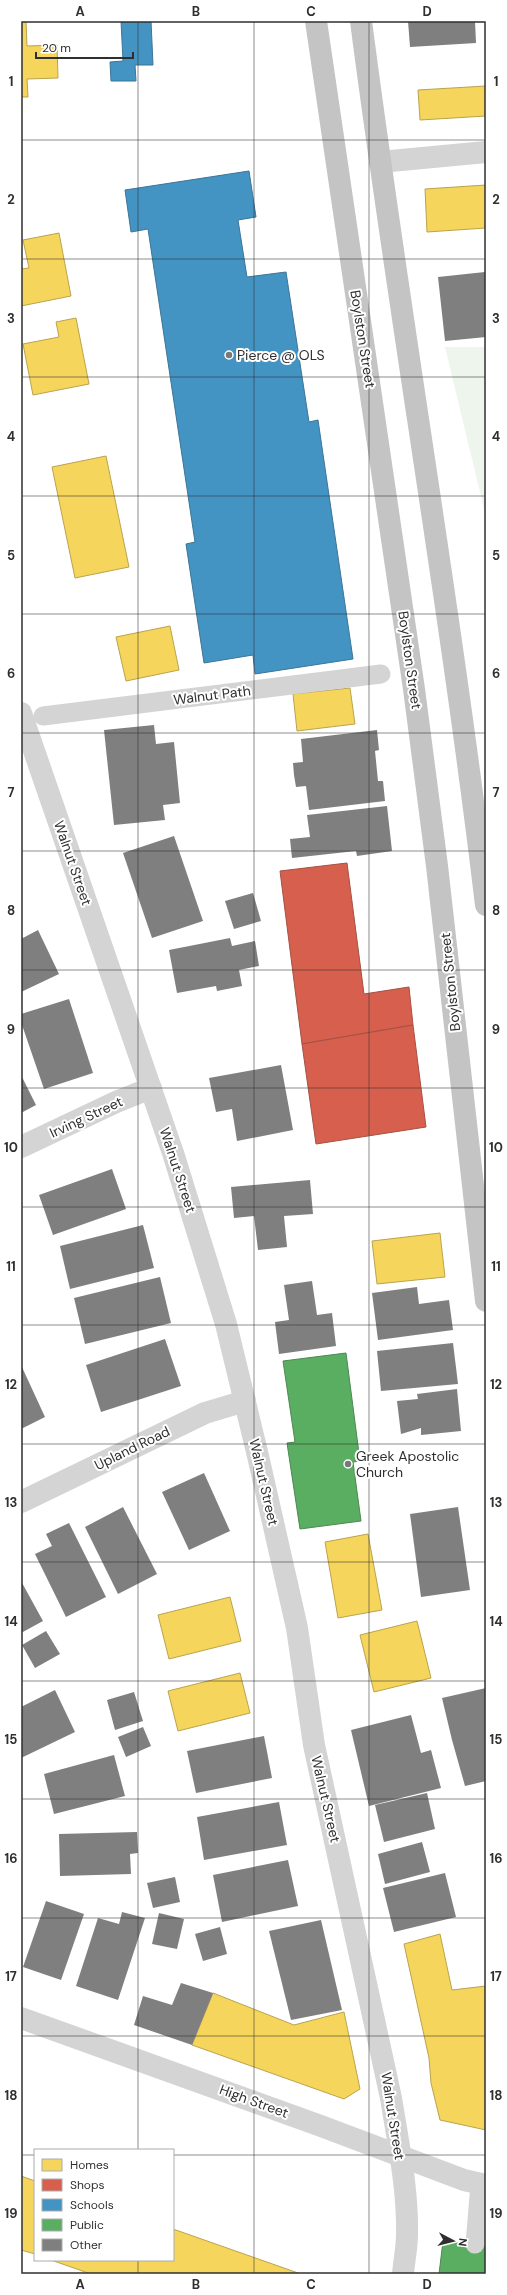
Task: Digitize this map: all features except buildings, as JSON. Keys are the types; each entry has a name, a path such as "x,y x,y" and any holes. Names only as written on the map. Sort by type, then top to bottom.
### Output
{"highway":[{"name":"Boylston Street","path":"316,21 415,696 436,858 486,1301"},
{"path":"361,21 380,162 444,584 486,905"}],"street":[{"path":"380,162 486,152"},
{"name":"Walnut Street","path":"21,713 151,1088 208,1262 245,1401 295,1622 314,1745 392,2098 400,2156 407,2235 403,2274"},
{"name":"Irving Street","path":"21,1147 116,1102 151,1088"},
{"name":"Upland Road","path":"21,1502 205,1412 245,1401"},
{"name":"High Street","path":"21,2018 464,2180 483,2185"}],"lane":[{"name":"Walnut Path","path":"43,716 381,674"},
{"path":"475,2244 483,2185"}],"shaded area":[{"path":"445,347 486,347 486,517"}],"place":[{"name":"Pierce @ OLS","path":"229,355"},
{"name":"Greek Apostolic Church","path":"348,1464"}]}
